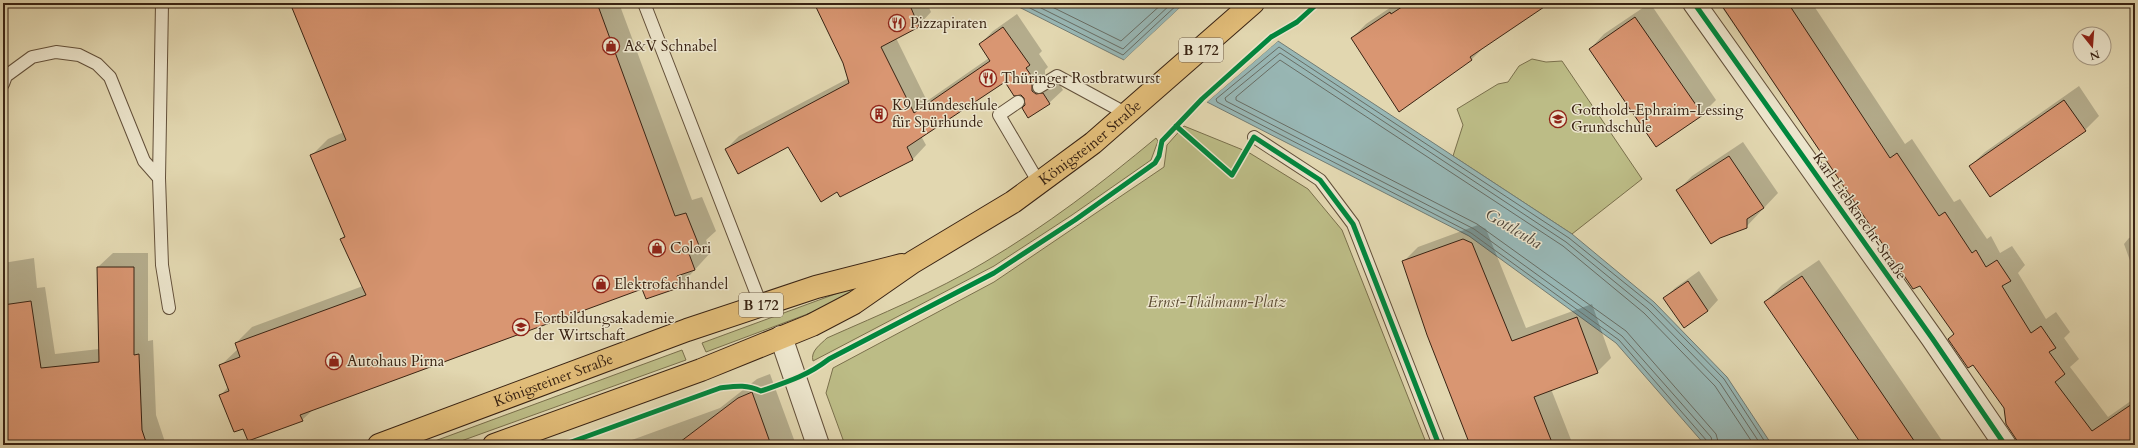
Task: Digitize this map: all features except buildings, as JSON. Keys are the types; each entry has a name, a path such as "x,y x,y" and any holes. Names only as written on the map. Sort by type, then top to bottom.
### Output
{"main road":[{"name":"Königsteiner Straße","path":"494,445 701,370 812,325 854,303 913,262 1013,202 1093,143 1237,19 1252,3"},
{"name":"Königsteiner Straße","path":"379,445 612,357 761,305 816,287 913,262"}],"street":[{"name":"Karl-Liebknecht-Straße","path":"1694,3 1932,338 2005,445"},
{"path":"781,337 818,445"}],"lane":[{"path":"162,3 159,178 162,265 168,308"},
{"path":"644,3 761,305"},
{"path":"3,84 6,76 32,57 56,52 79,55 96,64 110,77 144,161 159,178"},
{"path":"1039,88 1057,76 1127,114"},
{"path":"1018,102 998,115 1039,183"},
{"path":"1254,137 1320,180 1353,224 1439,445"}],"green space":[{"path":"1532,59 1546,62 1562,61 1642,179 1572,234 1453,156 1463,125 1457,109 1498,84 1508,82 1519,66"},
{"name":"Ernst-Thälmann-Platz","path":"1184,126 1248,152 1308,189 1342,230 1427,445 845,445 826,393 833,368 994,282 1164,167 1167,145"},
{"path":"1156,138 1158,141 1151,160 1072,215 994,266 813,361 813,354 819,345 827,338 927,293 966,273 1030,234 1115,171"},
{"path":"868,282 845,300 706,352 702,343"},
{"path":"682,350 686,360 450,445 424,445"}],"water":[{"path":"1011,3 1185,3 1124,60"},
{"name":"Gottleuba","path":"1278,41 1572,234 1654,302 1727,377 1772,445 1705,445 1616,343 1469,236 1207,102"}],"pier":[{"path":"1185,3 1186,4 1126,61 1124,60"},
{"path":"1276,40 1278,41 1207,102 1205,101"}],"cycle path":[{"path":"563,445 720,388 746,386 761,391 788,381 813,370 829,359 994,273 1075,220 1155,163 1159,156 1162,141 1202,99 1271,37 1297,22 1318,3"},
{"path":"1694,3 1932,338 2005,445"},
{"path":"1176,126 1232,175 1254,137 1320,180 1353,224 1439,445"}],"place":[{"name":"Pizzapiraten","path":"897,23"},
{"name":"A&V Schnabel","path":"611,46"},
{"name":"Thüringer Rostbratwurst","path":"988,78"},
{"name":"K9 Hundeschule für Spürhunde","path":"879,114"},
{"name":"Gotthold-Ephraim-Lessing Grundschule","path":"1558,119"},
{"name":"Colori","path":"657,248"},
{"name":"Elektrofachhandel","path":"601,284"},
{"name":"Fortbildungsakademie der Wirtschaft","path":"521,327"},
{"name":"Autohaus Pirna","path":"334,361"}]}
